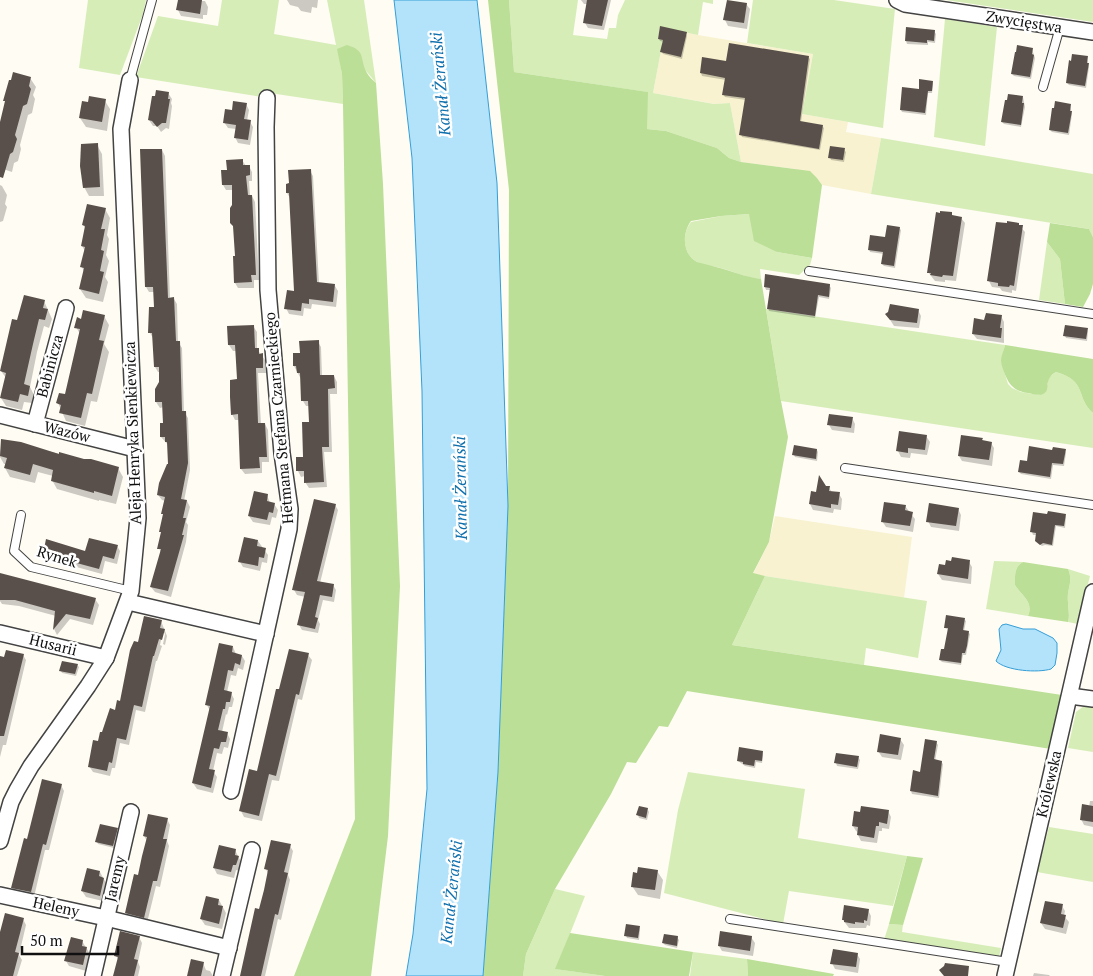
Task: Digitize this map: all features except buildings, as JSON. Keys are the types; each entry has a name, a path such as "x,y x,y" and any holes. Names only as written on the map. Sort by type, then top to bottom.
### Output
{"street":[{"name":"Zwycięstwa","path":"898,0 905,4 1093,32"},
{"name":"Aleja Henryka Sienkiewicza","path":"0,841 11,802 17,790 31,766 106,658 130,596 138,518 121,129 130,80"},
{"name":"Hetmana Stefana Czarnieckiego","path":"231,791 289,529 290,509 282,453 268,290 267,98"},
{"name":"Babinicza","path":"35,424 66,308"},
{"name":"Wazów","path":"0,415 135,449"},
{"name":"Królewska","path":"1006,969 1093,592"},
{"path":"130,596 266,634"},
{"name":"Husarii","path":"0,633 106,658"},
{"path":"1070,696 1093,699"},
{"name":"Jaremy","path":"93,976 131,812"},
{"path":"222,976 252,850"},
{"name":"Heleny","path":"0,895 229,948"}],"lane":[{"path":"130,80 152,0"},
{"path":"1043,87 1060,27"},
{"path":"809,271 1093,314"},
{"path":"845,468 1093,505"},
{"name":"Rynek","path":"21,515 14,551 31,567 130,596"},
{"path":"730,919 1006,969"}],"shaded area":[{"path":"660,26 698,35 813,54 802,114 848,122 846,132 881,138 871,194 822,185 817,178 795,169 741,162 730,103 715,104 653,93 663,40 658,39"},
{"path":"775,516 912,537 904,598 753,574 769,542"}],"green space":[{"path":"88,0 146,0 143,14 120,75 79,68"},
{"path":"222,0 279,0 274,34 336,45 327,0 364,0 376,83 367,72 338,49 342,74 343,104 263,92 262,97 136,77 158,16 218,26"},
{"path":"488,0 509,0 514,72 648,92 647,129 666,131 717,148 729,158 741,162 810,171 822,185 812,258 777,252 754,241 749,214 691,221 686,231 686,249 688,254 697,262 761,279 788,437 769,542 753,573 765,576 732,645 1062,695 1051,749 687,691 668,727 659,726 636,763 627,762 611,794 555,889 526,954 523,976 483,976 498,772 508,506 509,190"},
{"path":"509,0 578,0 573,35 607,39 609,28 616,28 618,15 625,0 713,0 713,4 703,2 698,35 660,27 658,39 663,40 653,93 714,104 730,103 741,162 729,158 717,148 666,131 647,129 647,92 514,72"},
{"path":"753,0 834,0 895,9 883,128 802,114 813,54 747,43"},
{"path":"946,0 1093,0 1093,22"},
{"path":"945,19 997,27 985,146 934,137"},
{"path":"347,45 360,53 367,73 376,83 383,184 400,586 388,836 371,976 294,976 355,819 343,104 342,74 337,49"},
{"path":"881,138 1093,174 1093,237 1089,229 871,194"},
{"path":"749,214 777,252 812,258 810,265 799,275 760,269 761,279 697,262 688,254 685,237 691,222 721,216"},
{"path":"1050,223 1089,229 1093,237 1093,284 1083,307 1065,304 1060,259 1047,242"},
{"path":"1047,242 1060,259 1065,304 1039,300"},
{"path":"766,309 1005,345 1001,361 1008,384 1012,388 1021,392 1039,395 1048,384 1048,378 1056,372 1073,380 1093,413 1093,448 781,401"},
{"path":"1005,345 1093,359 1093,413 1073,380 1056,372 1049,378 1047,390 1043,394 1023,392 1013,387 1001,364"},
{"path":"994,561 1023,562 1017,569 1015,585 1028,603 1028,616 986,609"},
{"path":"1023,562 1068,569 1070,582 1068,622 1028,616 1028,603 1015,585 1017,569"},
{"path":"1068,569 1090,576 1078,624 1068,622 1070,574"},
{"path":"765,576 927,601 918,658 866,648 864,665 732,645"},
{"path":"1084,706 1093,707 1093,752 1068,748 1076,712"},
{"path":"688,772 805,789 798,838 907,856 893,906 789,891 783,924 664,893 678,810"},
{"path":"1049,827 1093,834 1093,882 1037,872"},
{"path":"907,856 923,858 903,925 889,924"},
{"path":"555,889 585,896 556,969 605,976 523,976 526,954"},
{"path":"889,924 903,925 902,932 1001,948 999,957 884,940"},
{"path":"570,933 693,952 689,976 605,976 555,969"},
{"path":"693,952 747,959 748,976 690,976"},
{"path":"747,959 834,974 833,976 748,976"}],"water":[{"name":"Kanał Żerański","path":"394,0 477,0 497,183 508,506 498,772 483,976 406,976 413,934 427,789 422,391 412,158"},
{"path":"1006,624 1023,629 1035,629 1053,638 1057,643 1055,665 1051,669 1031,671 1007,667 996,661 1001,650 999,629 1002,625"}]}
